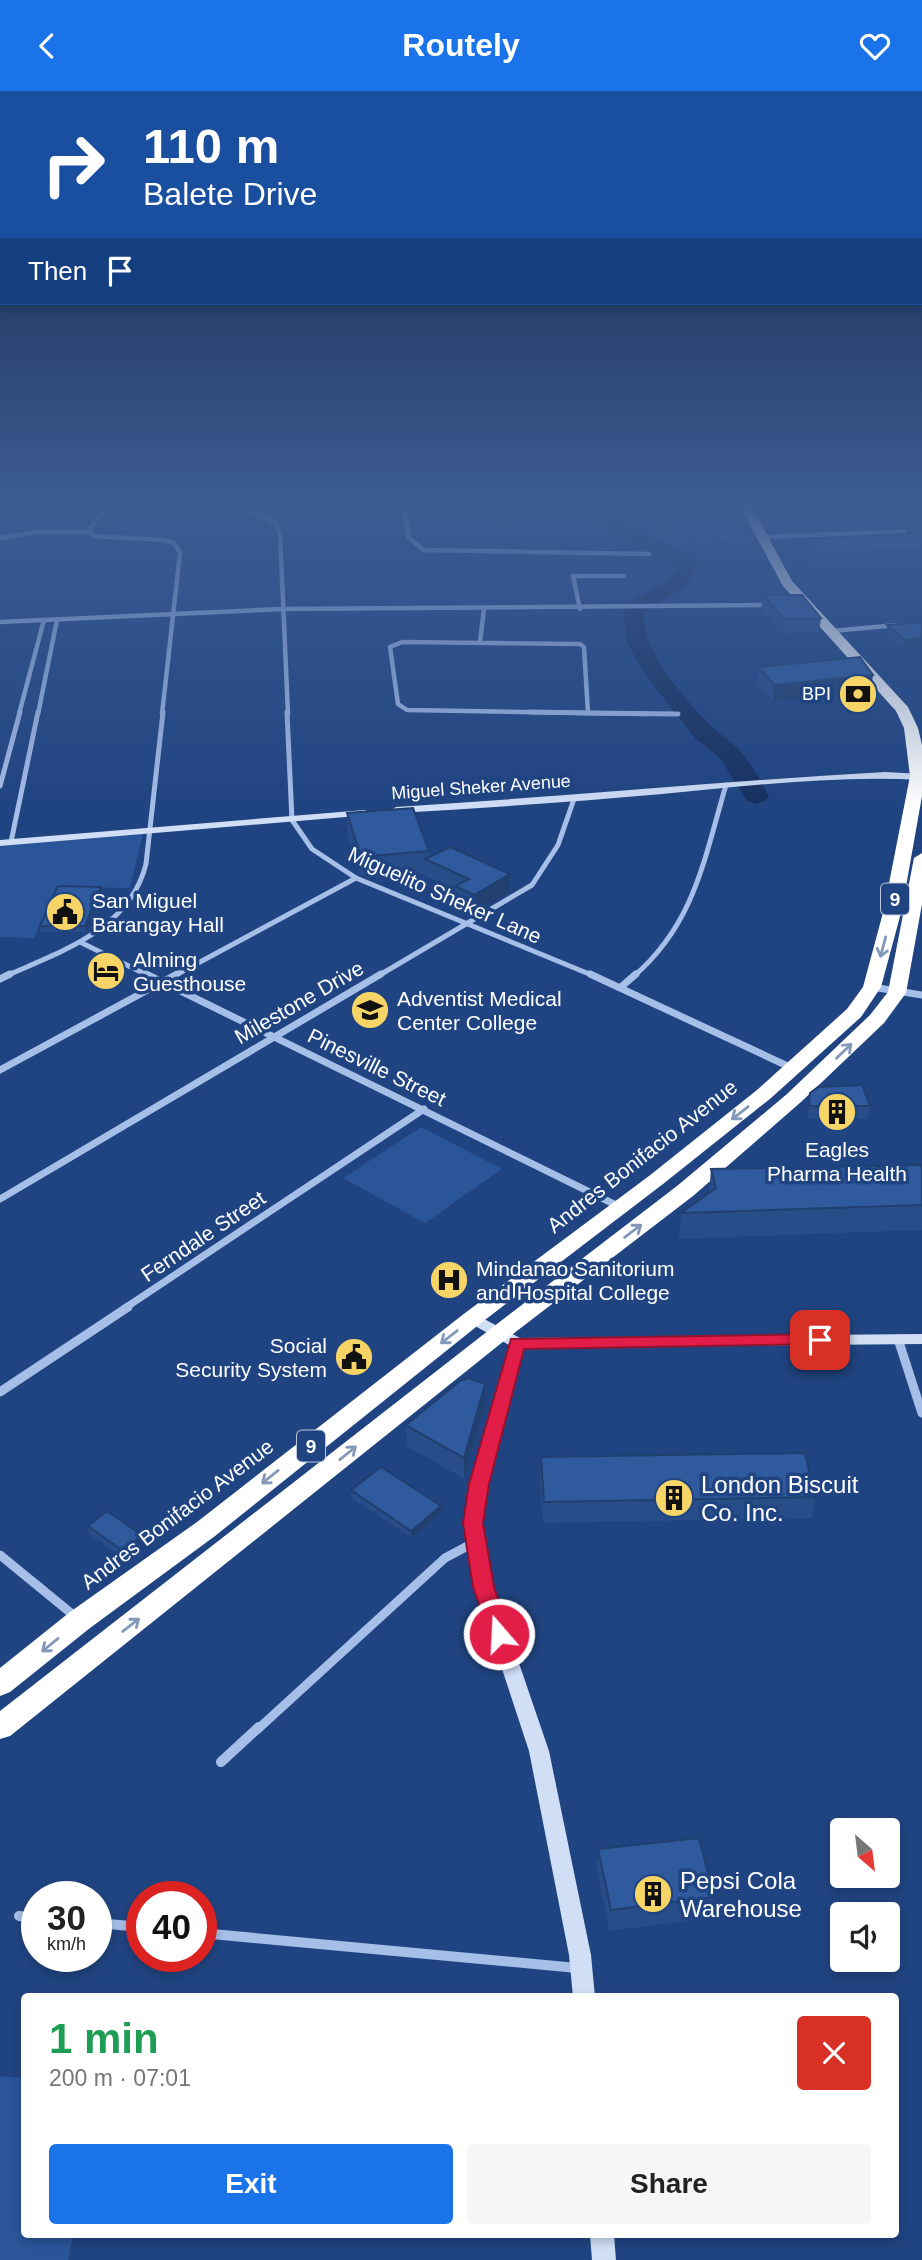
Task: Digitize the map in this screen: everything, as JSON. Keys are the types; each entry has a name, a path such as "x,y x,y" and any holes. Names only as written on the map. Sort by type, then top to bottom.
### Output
{"highway":[{"name":"Andres Bonifacio Avenue","path":"809,606 914,702 922,719"},
{"name":"Andres Bonifacio Avenue","path":"0,1684 80,1620 205,1529 473,1318 621,1207 764,1094 854,1013 872,987 893,909 920,777 912,728 903,710 839,631"},
{"name":"9","path":"0,1727 509,1338 794,1098 877,1019 897,992 917,911 922,857"}],"street":[{"path":"0,979 80,942 115,917 139,888 151,831 173,606"},
{"path":"282,606 292,820"},
{"path":"0,622 172,612 723,606"},
{"path":"480,642 484,609"},
{"path":"0,786 44,620"},
{"path":"6,843 57,620"},
{"path":"839,631 909,624"},
{"path":"588,713 584,647 572,643 480,642 402,642 390,647 398,704 407,710 588,713 678,713"},
{"name":"Miguel Sheker Avenue","path":"386,811 574,799 852,776 920,777"},
{"path":"621,987 654,958 685,915 726,785"},
{"name":"Milestone Drive","path":"0,1199 532,885 544,873 566,829 574,799"},
{"name":"Miguel Sheker Avenue","path":"6,843 372,812"},
{"name":"Miguelito Sheker Lane","path":"292,820 313,849 355,878 621,987 792,1068"},
{"path":"0,1070 355,878"},
{"name":"Pinesville Street","path":"80,942 621,1207"},
{"path":"872,987 922,995"},
{"name":"Ferndale Street","path":"0,1392 425,1109"},
{"path":"473,1318 509,1338 922,1339"},
{"path":"509,1338 475,1504 475,1542 484,1587 539,1751 582,1969 584,1993"},
{"path":"898,1339 922,1413"},
{"path":"221,1762 444,1558 475,1542"},
{"path":"0,1555 80,1620"},
{"path":"217,1935 582,1969"},
{"path":"602,2238 604,2260"}],"shaded area":[{"path":"143,834 130,888 56,887 34,938 0,937 0,846"},
{"path":"421,1127 502,1169 425,1223 343,1178"},
{"path":"0,2076 21,2078 21,2238 72,2238 68,2260 0,2260"}],"building":[{"path":"773,606 811,606 821,618 784,619"},
{"path":"922,622 922,638 905,640 887,625"},
{"path":"860,657 873,675 774,685 759,667"},
{"path":"413,808 429,851 370,856 359,851 347,813"},
{"path":"450,847 510,874 474,895 455,886 469,879 425,859"},
{"name":"San Miguel Barangay Hall","path":"58,886 101,887 85,926 40,926"},
{"path":"862,1085 870,1106 809,1106 810,1093 818,1087"},
{"path":"922,1165 922,1205 681,1213 716,1188 711,1169"},
{"path":"469,1378 485,1384 464,1458 406,1425 460,1381"},
{"path":"805,1453 815,1497 544,1502 541,1457"},
{"path":"381,1467 441,1506 411,1531 351,1490"},
{"path":"107,1511 142,1535 123,1551 88,1526"},
{"name":"Pepsi Cola Warehouse","path":"699,1838 714,1897 611,1910 598,1849"}],"waterway":[{"path":"640,606 634,611 633,620 637,641 657,676 704,733 729,753 742,769 756,796"}],"place":[{"name":"BPI","path":"858,694"},
{"name":"San Miguel Barangay Hall","path":"65,912"},
{"name":"Alming Guesthouse","path":"106,971"},
{"name":"Adventist Medical Center College","path":"370,1010"},
{"name":"Eagles Pharma Health","path":"837,1112"},
{"name":"Mindanao Sanitorium and Hospital College","path":"449,1280"},
{"name":"Social Security System","path":"354,1357"},
{"name":"London Biscuit Co. Inc.","path":"674,1498"},
{"name":"Pepsi Cola Warehouse","path":"653,1894"}],"route":[{"path":"499,1634 484,1587 473,1523 479,1484 517,1343 820,1340"}]}
